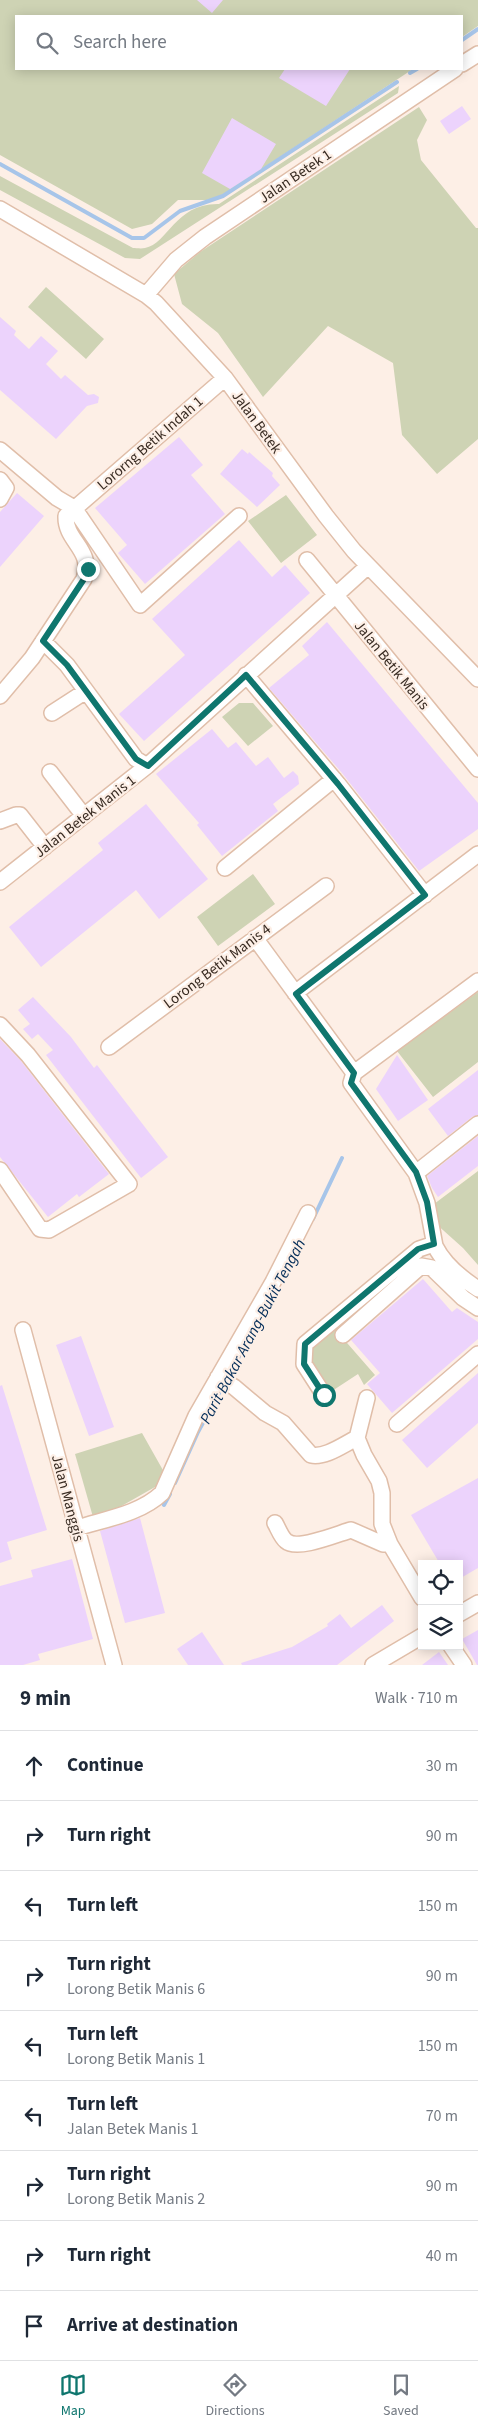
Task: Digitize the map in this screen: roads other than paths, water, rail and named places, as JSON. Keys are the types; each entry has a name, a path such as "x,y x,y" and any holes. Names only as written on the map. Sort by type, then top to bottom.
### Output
{"street":[{"path":"463,63 478,54"},
{"name":"Jalan Betek 1","path":"146,295 176,260 205,237 454,70"},
{"name":"Jalan Betek","path":"0,209 146,295 177,324 225,378 326,516 368,566 478,679"},
{"name":"Lororng Betik Indah 1","path":"74,508 225,378"},
{"path":"0,450 57,498 74,508 140,605 239,516"},
{"path":"0,480 6,488 0,499"},
{"path":"0,696 16,678 43,641 84,579 88,569 83,551 66,525 66,516 74,508"},
{"name":"Jalan Betik Manis","path":"307,560 478,769"},
{"name":"Jalan Betek Manis 1","path":"2,876 45,847 148,766 368,566"},
{"path":"43,641 67,665 136,759 148,766"},
{"path":"246,675 334,779 425,895"},
{"path":"52,713 86,691"},
{"path":"50,772 84,816"},
{"path":"225,868 334,779"},
{"path":"0,821 20,815 45,847"},
{"path":"296,994 478,854"},
{"name":"Lorong Betik Manis 4","path":"109,1047 326,886"},
{"path":"255,938 354,1073"},
{"path":"478,981 354,1073 351,1083 416,1172 427,1202 434,1244 439,1255 478,1289"},
{"path":"0,1025 28,1055 129,1184 49,1230 40,1229 0,1170"},
{"path":"416,1172 478,1124"},
{"path":"77,1528 138,1509 152,1502 162,1493 196,1416 225,1381 308,1213"},
{"path":"324,1395 304,1364 305,1344 418,1249 434,1244"},
{"path":"343,1335 421,1266 432,1268 463,1298 478,1308"},
{"name":"Jalan Manggis","path":"23,1330 114,1665"},
{"path":"397,1424 478,1354"},
{"path":"225,1381 265,1413 282,1423 311,1455 325,1454 357,1438"},
{"path":"367,1398 357,1438 364,1455 379,1481 382,1493 382,1524 390,1544 418,1591"},
{"path":"276,1523 285,1540 294,1545 351,1530 383,1544 390,1544"},
{"path":"463,1612 478,1603"},
{"path":"373,1665 418,1638"},
{"path":"454,1650 464,1665"}],"waterway":[{"path":"463,39 478,29"},
{"path":"410,73 415,70"},
{"path":"0,164 132,238 144,238 180,211 223,196 397,82"},
{"name":"Parit Bakar Arang-Bukit Tengah","path":"313,1219 342,1158"},
{"name":"Parit Bakar Arang-Bukit Tengah","path":"227,1378 241,1353"},
{"name":"Parit Bakar Arang-Bukit Tengah","path":"175,1483 198,1432 224,1384"},
{"name":"Parit Bakar Arang-Bukit Tengah","path":"164,1505 170,1494"}]}
